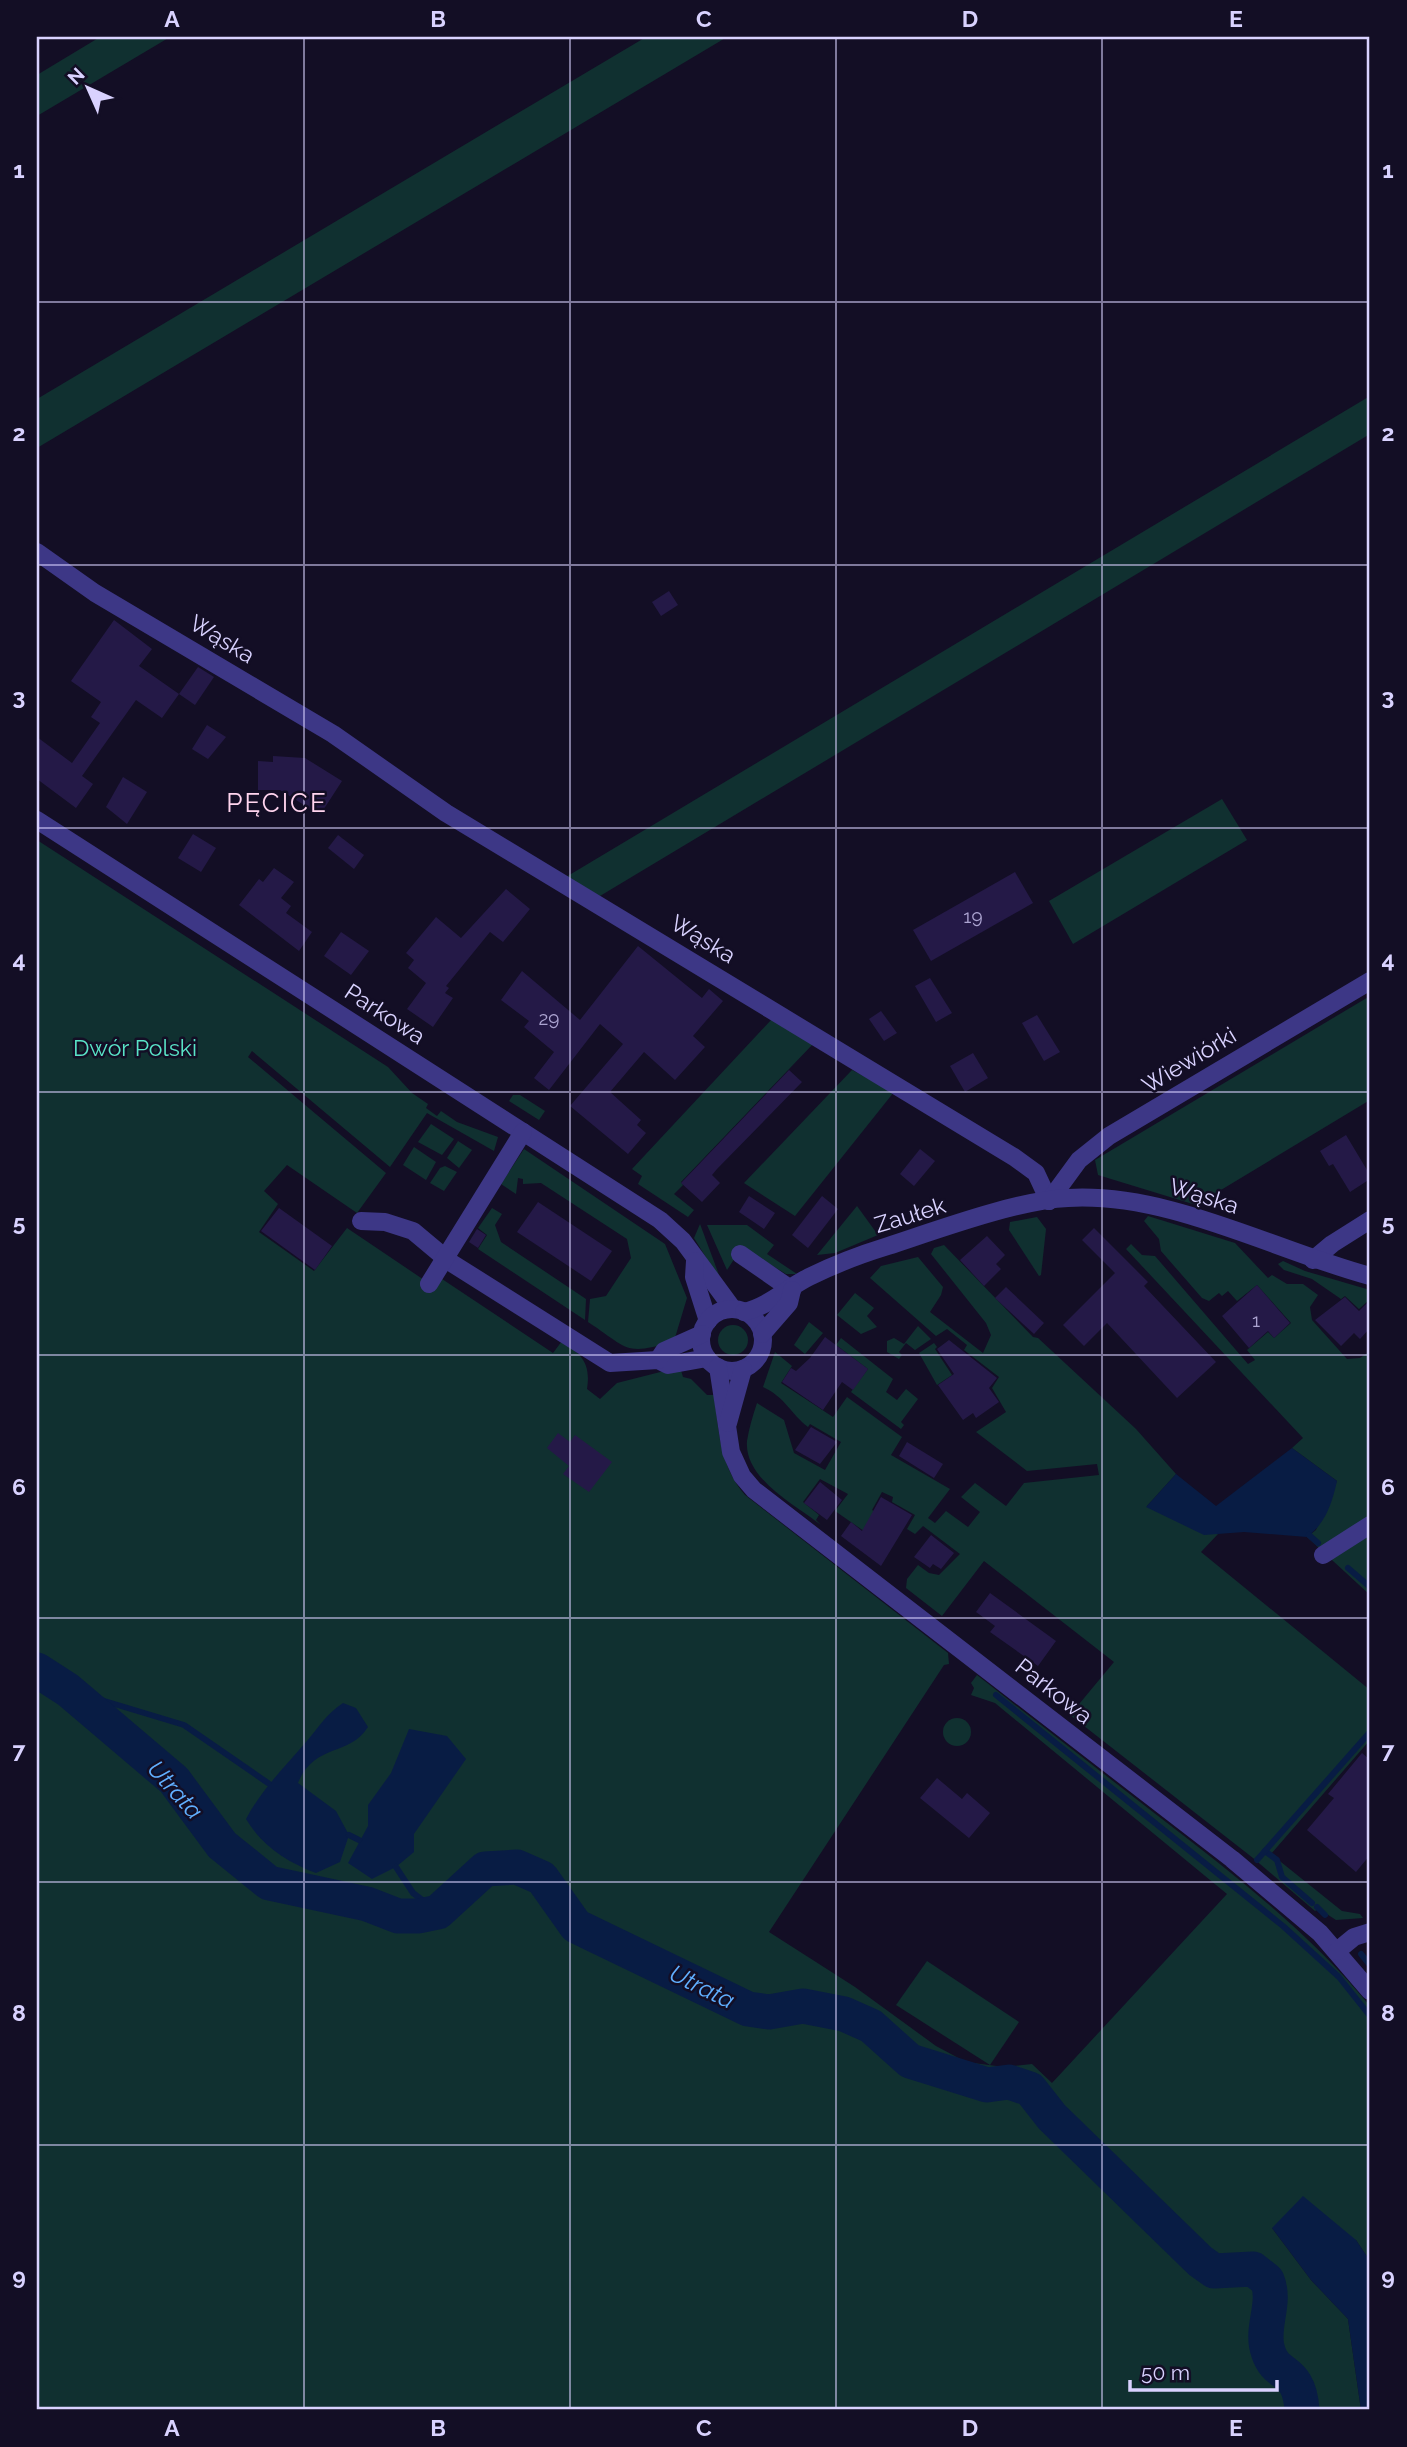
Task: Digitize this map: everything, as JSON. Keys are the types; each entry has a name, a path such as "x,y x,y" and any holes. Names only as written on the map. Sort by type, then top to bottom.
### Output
{"street":[{"name":"Wąska","path":"37,552 95,593 333,734 446,813 1014,1157 1036,1173 1049,1201 1069,1198 1134,1201 1187,1215 1312,1261 1370,1276"},
{"name":"Parkowa","path":"37,820 660,1220 681,1238 695,1261 707,1270 738,1310"},
{"name":"Wiewiórki","path":"1049,1201 1079,1160 1110,1136 1370,981"},
{"path":"429,1284 523,1132"},
{"name":"Zaułek","path":"738,1310 792,1290 808,1278 885,1247 1049,1201"},
{"path":"1312,1261 1332,1244 1370,1220"},
{"path":"361,1221 377,1221 408,1228 444,1257 607,1362 621,1364 658,1360 668,1365 713,1362 731,1371 743,1369 758,1357 762,1334 756,1320 738,1310 719,1312 705,1327 664,1351 658,1360"},
{"path":"740,1254 792,1290"},
{"name":"Parkowa","path":"695,1261 694,1277 705,1327"},
{"name":"Zaułek","path":"762,1334 789,1303 792,1290"},
{"path":"705,1327 702,1345 713,1362"},
{"name":"Parkowa","path":"713,1362 735,1464 754,1490 1232,1859 1311,1925 1370,1991"},
{"name":"Parkowa","path":"728,1423 743,1369"},
{"path":"1323,1555 1370,1525"},
{"path":"1337,1951 1354,1937 1370,1932"}],"green space":[{"path":"100,37 170,37 37,116 37,75"},
{"path":"646,37 727,37 37,448 37,399"},
{"path":"1370,396 1370,434 600,896 566,877"},
{"path":"1222,799 1247,840 1073,944 1049,901"},
{"name":"Dwór Polski","path":"37,840 388,1067 412,1093 428,1104 426,1108 437,1116 441,1111 457,1122 498,1137 494,1151 427,1113 390,1167 252,1051 248,1057 386,1173 357,1213 287,1165 264,1191 278,1204 259,1232 314,1271 347,1228 436,1288 442,1279 553,1353 562,1341 584,1360 588,1372 587,1389 600,1399 617,1383 680,1367 683,1377 691,1379 707,1395 714,1395 719,1435 726,1460 730,1472 745,1495 948,1653 949,1664 944,1665 769,1932 855,1987 936,2046 966,2062 1004,2067 1032,2064 1052,2083 1227,1894 995,1703 971,1695 974,1688 971,1683 977,1675 1245,1884 1323,1954 1370,2006 1370,2261 1356,2240 1272,2228 1311,2280 1348,2319 1361,2410 37,2410"},
{"path":"1370,996 1370,1100 1196,1205 1098,1175 1095,1160"},
{"path":"772,1019 813,1044 681,1182 683,1185 674,1194 694,1210 688,1217 638,1184 642,1176 632,1169"},
{"path":"852,1070 894,1092 795,1216 744,1183"},
{"path":"513,1095 520,1095 545,1111 539,1120 509,1101"},
{"path":"431,1124 454,1139 442,1155 418,1142"},
{"path":"458,1141 472,1150 459,1168 447,1158"},
{"path":"414,1147 436,1162 426,1180 403,1165"},
{"path":"524,1149 665,1244 687,1298 674,1341 635,1349 620,1344 588,1322 590,1299 606,1296 631,1258 627,1239 541,1183 523,1184 523,1179 518,1178 516,1194 501,1184"},
{"path":"445,1166 457,1172 444,1191 430,1183 440,1168"},
{"path":"857,1206 878,1235 835,1253 817,1255"},
{"path":"492,1208 502,1214 495,1225 501,1242 586,1299 585,1320 478,1249 487,1235 478,1228"},
{"path":"1148,1216 1235,1243 1268,1278 1272,1275 1287,1284 1303,1284 1318,1295 1310,1307 1312,1320 1347,1359 1360,1358 1370,1351 1370,1595 1307,1537 1316,1530 1337,1481 1292,1448 1303,1438 1126,1249 1131,1244 1142,1255 1155,1256 1248,1364 1255,1360 1247,1350 1268,1332 1274,1338 1291,1323 1257,1285 1237,1301 1228,1291 1222,1296 1219,1293 1209,1301 1202,1298 1161,1251 1159,1239 1144,1221"},
{"path":"1037,1217 1046,1229 1039,1276 1009,1230 1010,1222"},
{"path":"700,1224 722,1283 694,1238"},
{"path":"707,1225 747,1225 774,1245 767,1254 797,1274 786,1274 742,1247 727,1270"},
{"path":"944,1245 1033,1337 1038,1338 1136,1429 1176,1474 1147,1506 1218,1534 1201,1552 1370,1690 1370,1740 1271,1854 1342,1911 1360,1914 1363,1918 1336,1920 1319,1909 1315,1911 1253,1858 1070,1715 1114,1662 984,1561 942,1616 906,1588 907,1579 918,1565 929,1573 939,1575 960,1554 923,1526 915,1534 907,1529 915,1515 892,1502 893,1497 882,1492 872,1510 887,1519 874,1538 835,1511 848,1494 820,1479 803,1502 819,1515 816,1520 821,1525 773,1490 754,1467 748,1455 747,1441 757,1403 784,1420 794,1453 825,1470 841,1442 810,1424 808,1427 777,1396 763,1387 775,1352 792,1366 781,1383 833,1417 847,1397 902,1437 891,1455 950,1489 928,1518 935,1523 946,1511 968,1527 980,1512 961,1497 975,1483 1006,1506 1024,1483 1099,1475 1097,1464 1027,1471 976,1432 1006,1412 992,1388 999,1377 964,1350 967,1345 947,1329 936,1336 870,1278 881,1266 918,1257 943,1287 930,1312 983,1353 991,1335 986,1323 931,1254 934,1248"},
{"path":"1283,1261 1305,1271 1370,1290 1370,1303 1368,1301 1359,1309 1345,1296 1341,1299 1312,1279 1284,1270 1278,1264"},
{"path":"855,1293 874,1308 867,1316 877,1327 861,1334 837,1315"},
{"path":"809,1322 823,1333 805,1354 794,1345"},
{"path":"733,1325 744,1329 748,1340 744,1351 733,1355 722,1351 718,1340 722,1329"},
{"path":"918,1326 931,1339 915,1350 906,1343 899,1352 902,1355 899,1359 887,1352 887,1341 894,1338 904,1344"},
{"path":"841,1338 893,1379 886,1392 897,1400 906,1389 918,1399 901,1422 904,1425 901,1429 851,1392 868,1369 836,1345"},
{"path":"934,1343 952,1375 937,1385 919,1353"},
{"path":"957,1718 967,1722 971,1732 967,1742 957,1746 947,1742 943,1732 947,1722"},
{"path":"927,1961 1019,2022 990,2065 896,2005"}],"water":[{"path":"1292,1448 1337,1481 1327,1512 1307,1537 1244,1532 1204,1535 1146,1507 1176,1474 1216,1506"},
{"path":"343,1703 356,1708 368,1727 351,1743 313,1762 298,1783 336,1811 349,1835 340,1862 316,1873 276,1852 252,1829 246,1819 274,1779 327,1716"},
{"path":"409,1729 447,1736 466,1759 414,1834 414,1852 396,1867 372,1879 348,1863 368,1826 368,1805 391,1773"},
{"path":"1303,2196 1356,2240 1370,2261 1370,2410 1361,2410 1348,2319 1311,2280 1272,2228"}],"building":[{"path":"669,591 678,605 661,616 652,602"},
{"path":"114,620 152,649 139,666 179,694 162,718 136,700 82,776 93,784 76,808 37,779 37,737 72,763 100,723 91,717 101,702 71,681"},
{"path":"198,667 214,677 195,705 179,694"},
{"path":"207,725 226,737 208,759 192,749"},
{"path":"273,756 305,758 342,781 320,815 280,790 258,790 258,761 273,762"},
{"path":"123,777 147,792 127,824 106,807"},
{"path":"193,834 216,848 201,872 178,858"},
{"path":"338,835 364,855 354,869 328,848"},
{"path":"274,868 294,882 281,898 291,906 286,913 312,932 299,951 239,905 259,879 263,882"},
{"path":"1015,872 1033,903 931,961 913,930"},
{"path":"506,889 530,909 503,942 490,932 446,986 449,988 445,993 453,998 433,1027 407,1009 426,983 408,968 414,960 406,953 436,917 461,938"},
{"path":"341,932 369,951 351,975 324,956"},
{"path":"638,946 702,998 709,989 723,1001 693,1036 705,1047 675,1080 644,1052 610,1092 641,1120 637,1125 646,1133 628,1154 570,1106 623,1044 600,1024 549,1090 534,1078 554,1052 524,1027 529,1021 501,1000 522,971 580,1020"},
{"path":"930,978 952,1013 936,1022 915,986"},
{"path":"881,1011 897,1033 884,1041 869,1019"},
{"path":"1037,1015 1060,1052 1044,1061 1022,1023"},
{"path":"973,1053 988,1078 965,1092 950,1066"},
{"path":"789,1070 802,1082 712,1175 720,1183 702,1202 681,1183"},
{"path":"1346,1135 1370,1175 1370,1179 1350,1192 1333,1164 1329,1166 1320,1151"},
{"path":"920,1149 935,1161 914,1186 900,1174"},
{"path":"749,1196 775,1213 764,1229 739,1212"},
{"path":"822,1196 838,1209 808,1248 792,1235"},
{"path":"538,1202 612,1251 591,1281 517,1232"},
{"path":"279,1208 332,1246 315,1270 261,1231"},
{"path":"1094,1228 1148,1282 1144,1286 1216,1362 1177,1398 1107,1323 1084,1346 1063,1325 1115,1273 1082,1240"},
{"path":"477,1229 486,1235 478,1248 469,1242"},
{"path":"987,1236 1005,1255 996,1264 1001,1269 984,1286 960,1260"},
{"path":"1257,1285 1290,1323 1274,1338 1268,1331 1249,1348 1222,1316"},
{"path":"1006,1287 1044,1323 1034,1334 995,1298"},
{"path":"1345,1297 1359,1311 1370,1300 1370,1328 1360,1339 1354,1333 1341,1346 1315,1320"},
{"path":"825,1337 868,1369 853,1390 842,1382 823,1410 782,1382 791,1368 796,1371 810,1358"},
{"path":"949,1340 997,1378 989,1388 999,1402 976,1418 973,1413 963,1420 938,1385 954,1374 937,1349"},
{"path":"811,1427 837,1442 820,1464 795,1450"},
{"path":"558,1433 570,1442 575,1435 612,1462 589,1492 563,1474 569,1466 547,1448"},
{"path":"907,1442 943,1464 934,1478 899,1456"},
{"path":"820,1482 842,1500 827,1520 804,1503"},
{"path":"881,1497 912,1515 881,1566 841,1536 851,1522 862,1531"},
{"path":"931,1535 954,1553 941,1569 933,1564 930,1568 914,1557"},
{"path":"990,1593 1056,1641 1038,1666 990,1632 995,1626 976,1612"},
{"path":"1362,1753 1370,1760 1370,1855 1356,1872 1307,1830 1334,1798 1328,1794"},
{"path":"937,1778 962,1799 967,1793 990,1813 969,1838 920,1798"}],"waterway":[{"path":"1309,1535 1318,1543"},
{"path":"1348,1568 1370,1587"},
{"name":"Utrata","path":"37,1670 68,1690 174,1780 222,1845 269,1883 367,1904 398,1916 419,1916 438,1912 485,1869 517,1867 542,1878 576,1926 748,2009 769,2012 803,2006 844,2014 871,2026 910,2061 987,2085 1009,2082 1030,2089 1052,2117 1200,2261 1214,2271 1253,2269 1267,2280 1270,2289 1266,2333 1268,2351 1276,2366 1297,2386 1302,2410"},
{"path":"68,1690 184,1725 268,1783"},
{"path":"996,1695 1283,1926 1339,1977 1370,2016"},
{"path":"1257,1860 1370,1732"},
{"path":"349,1835 359,1840"},
{"path":"1265,1851 1277,1860 1282,1877 1312,1903"},
{"path":"396,1867 413,1893 438,1912"},
{"path":"1317,1907 1325,1915"},
{"path":"1361,1954 1370,1965"}],"district":[{"name":"PĘCICE","path":"277,803"}]}
